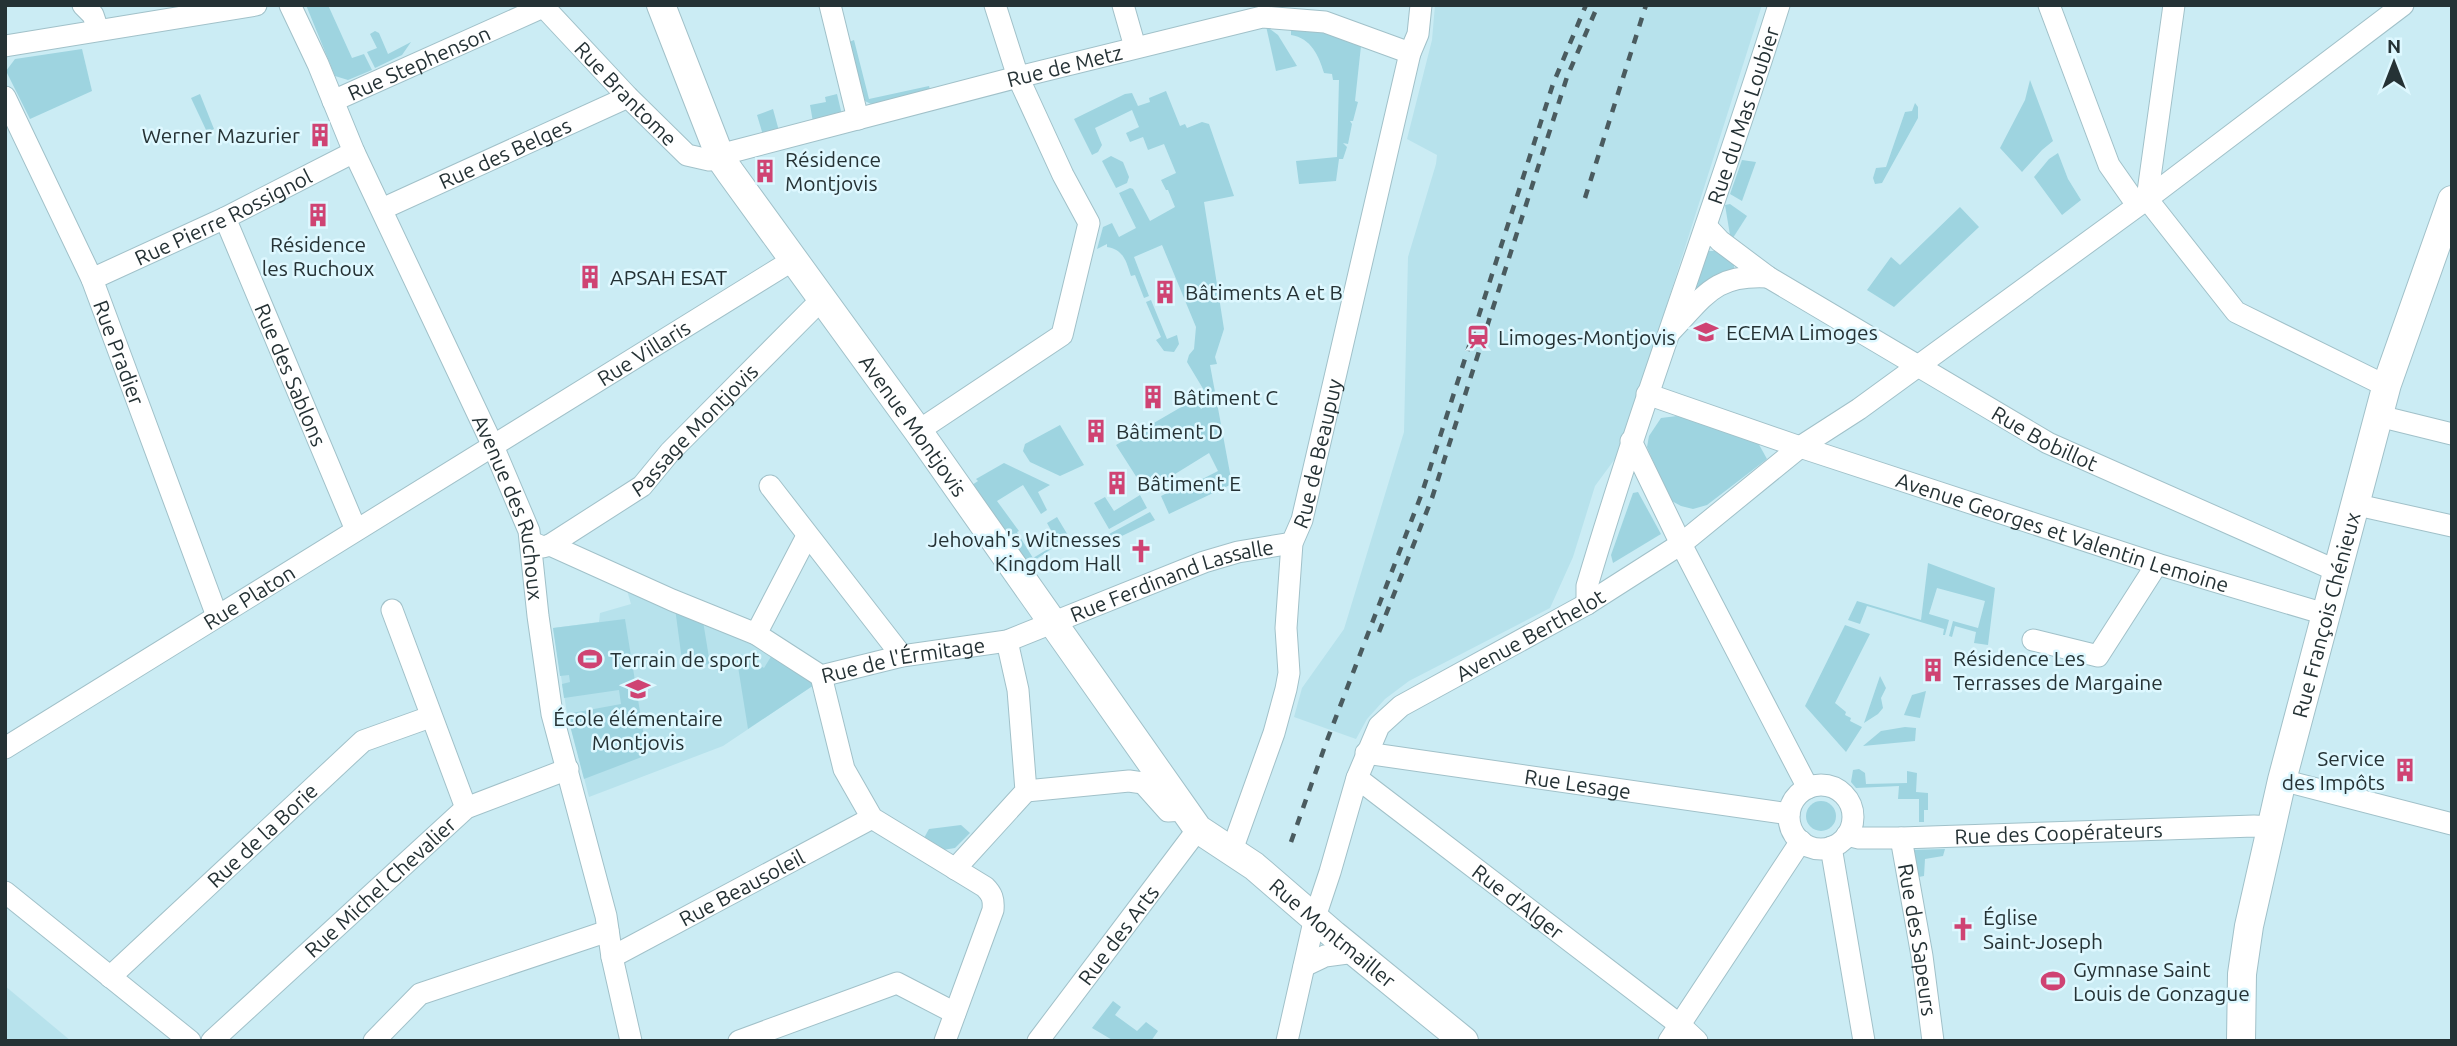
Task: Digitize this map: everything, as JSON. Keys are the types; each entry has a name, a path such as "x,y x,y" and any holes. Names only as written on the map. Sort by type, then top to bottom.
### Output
{"main road":[{"name":"Avenue Montjovis","path":"661,5 722,159 918,431 1191,820"},
{"name":"Rue François Chénieux","path":"2241,1041 2242,974 2249,926 2282,780 2353,504 2387,384 2452,200"},
{"name":"Rue Montmailler","path":"1191,820 1232,850 1464,1041"}],"street":[{"path":"83,5 93,15 98,30"},
{"path":"5,46 256,5"},
{"name":"Avenue des Ruchoux","path":"290,5 318,64 354,152 493,446 529,531 540,543 538,616 552,713 608,931 631,1041"},
{"path":"830,5 858,118"},
{"path":"918,431 1062,335 1089,223 1063,175 1018,77 995,5"},
{"path":"1123,5 1135,47"},
{"name":"Rue de Beaupuy","path":"1407,5 1405,24 1410,53"},
{"name":"Rue de Beaupuy","path":"1232,850 1274,733 1286,689 1289,673 1286,628 1292,543 1302,520 1410,53 1418,34 1421,5"},
{"name":"Rue du Mas Loubier","path":"1587,604 1587,586 1631,441 1779,5"},
{"path":"2049,5 2109,165 2236,312 2387,384"},
{"path":"2142,202 2174,5"},
{"name":"Avenue Berthelot","path":"1306,910 1330,872 1366,753 1379,726 1401,706 1587,604 1681,544 1800,447 1859,409 2142,202 2403,5"},
{"name":"Rue Stephenson","path":"333,102 543,6"},
{"name":"Rue Brantome","path":"543,6 628,97 687,155 709,160 722,159"},
{"name":"Rue de Metz","path":"722,159 731,152 1135,47 1261,11 1325,22 1410,53"},
{"name":"Rue Pradier","path":"5,97 92,279 217,616"},
{"name":"Rue des Belges","path":"382,209 628,97"},
{"name":"Rue Pierre Rossignol","path":"92,279 225,218 354,152"},
{"name":"Rue des Sablons","path":"225,218 356,530"},
{"name":"Rue Bobillot","path":"1706,226 1720,241 1768,277 2049,443 2337,571"},
{"name":"Rue Villaris","path":"493,446 793,260"},
{"path":"1667,336 1710,291 1728,279 1768,277"},
{"name":"Passage Montjovis","path":"540,543 642,486 670,452 822,299"},
{"name":"Avenue Georges et Valentin Lemoine","path":"1647,394 2157,564 2325,614"},
{"path":"2379,416 2452,434"},
{"path":"1631,441 1681,544 1808,788"},
{"name":"Rue Platon","path":"5,748 493,446"},
{"path":"770,486 902,656"},
{"path":"2353,504 2452,526"},
{"path":"756,634 807,536"},
{"name":"Rue de l'Érmitage","path":"540,543 756,634 821,676 902,656 1007,641 1052,623"},
{"name":"Rue Ferdinand Lassalle","path":"1052,623 1204,562 1279,543 1292,543"},
{"path":"2033,640 2098,656 2157,564"},
{"path":"392,610 466,808"},
{"path":"1007,641 1018,690 1026,791"},
{"path":"821,676 844,769 872,818 985,887 994,900 993,910 945,1041"},
{"name":"Rue de la Borie","path":"110,977 363,741 430,717"},
{"name":"Rue Lesage","path":"1366,753 1789,814"},
{"name":"Rue Michel Chevalier","path":"212,1041 466,808 568,769"},
{"name":"Rue d'Alger","path":"1357,778 1675,1033 1697,1041"},
{"path":"2282,780 2452,824"},
{"path":"955,869 1026,791 1129,781 1143,783 1168,811 1191,820"},
{"path":"1828,786 1845,796 1853,814 1852,824 1839,841 1814,848 1801,841 1792,829 1789,814 1795,799 1808,788 1828,786"},
{"name":"Rue Beausoleil","path":"612,957 872,818"},
{"name":"Rue des Arts","path":"1038,1041 1191,820"},
{"name":"Rue des Coopérateurs","path":"1839,841 1859,838 2272,827"},
{"name":"Rue des Sapeurs","path":"1901,838 1933,1041"},
{"path":"1675,1033 1801,841"},
{"path":"1839,841 1864,1041"},
{"path":"5,892 190,1041"},
{"path":"1287,1041 1304,966 1306,910"},
{"path":"374,1041 420,994 608,931"},
{"path":"1304,966 1325,956 1355,952"},
{"path":"739,1041 897,983 955,1013"}],"shaded area":[{"path":"306,5 328,5 352,58 364,54 372,70 348,80 335,76"},
{"path":"1435,5 1762,5 1620,452 1595,486 1573,557 1550,608 1409,681 1385,699 1367,719 1356,739 1294,717 1302,688 1344,629 1404,432 1408,257 1437,155 1407,139 1432,40"},
{"path":"1266,26 1278,35 1297,66 1276,71"},
{"path":"1291,27 1333,35 1361,46 1355,101 1358,102 1353,121 1350,121 1352,124 1348,144 1343,143 1347,147 1343,159 1339,159 1336,181 1299,184 1296,161 1337,157 1339,80 1333,80 1332,74 1324,73 1313,49 1304,40 1291,35"},
{"path":"375,31 379,33 388,54 411,42 402,55 375,68 367,52 377,48 370,34"},
{"path":"854,40 869,99 929,86 931,93 875,106 865,101 849,42"},
{"path":"82,49 92,91 30,119 6,71 15,59"},
{"path":"2030,80 2053,141 2022,172 2000,148 2025,100"},
{"path":"1166,91 1180,126 1185,124 1187,128 1202,122 1209,124 1234,196 1204,202 1224,329 1215,357 1217,364 1210,365 1232,484 1169,514 1161,496 1173,490 1175,493 1218,471 1209,453 1146,492 1116,445 1195,399 1201,409 1211,402 1187,362 1194,349 1196,327 1162,245 1134,257 1149,296 1144,298 1135,275 1131,276 1121,254 1107,247 1107,244 1097,249 1103,227 1112,223 1119,237 1136,228 1119,193 1133,189 1150,221 1175,207 1161,180 1176,173 1164,144 1148,150 1143,137 1130,142 1126,133 1139,127 1132,110 1095,128 1102,145 1098,152 1092,155 1074,119 1125,94 1132,93 1138,106 1150,102 1149,98"},
{"path":"200,94 214,129 207,132 191,98"},
{"path":"837,94 842,115 813,122 810,105 826,102 825,97"},
{"path":"1915,103 1918,107 1918,118 1882,183 1875,184 1873,178 1876,168 1886,167 1905,112 1912,111"},
{"path":"773,109 779,131 763,135 757,115"},
{"path":"2058,153 2068,179 2081,200 2062,215 2034,177 2049,159"},
{"path":"1111,156 1123,162 1129,177 1127,183 1116,188 1102,161"},
{"path":"1742,160 1756,162 1742,201 1730,194"},
{"path":"1730,204 1747,216 1731,241 1725,205"},
{"path":"1960,207 1979,227 1894,307 1867,290 1891,257 1900,265"},
{"path":"1715,251 1734,264 1734,269 1690,296 1704,254"},
{"path":"1151,300 1167,339 1177,335 1179,344 1174,352 1164,351 1156,340 1161,337 1146,302"},
{"path":"1677,416 1757,441 1767,459 1707,505 1693,509 1681,506 1670,500 1647,447 1649,436 1661,418"},
{"path":"1060,425 1084,465 1060,476 1030,462 1023,451 1025,444"},
{"path":"1004,463 1050,485 1038,492 1047,510 1041,514 1023,485 997,501 1019,531 1017,532 1033,558 1058,543 1047,523 1057,517 1069,537 1026,566 972,485 978,481 976,479"},
{"path":"1638,492 1661,534 1613,563 1611,555 1633,493"},
{"path":"1140,495 1147,508 1109,529 1094,503 1105,497 1114,511"},
{"path":"1150,512 1155,520 1099,547 1096,541"},
{"path":"1928,563 1995,588 1988,645 1974,643 1976,632 1955,626 1952,637 1949,636 1953,621 1978,628 1985,601 1937,588 1929,614 1949,620 1945,635 1944,629 1867,606 1860,624 1848,620 1857,601 1921,620"},
{"name":"École élémentaire Montjovis","path":"626,587 748,640 814,685 723,746 589,797 567,713 553,628 599,622 600,613 631,604"},
{"path":"675,608 703,621 710,664 683,668"},
{"path":"625,619 647,755 584,779 567,714 621,704 619,690 564,698 562,684 570,682 569,675 560,676 553,628"},
{"path":"1845,625 1870,634 1835,703 1851,718 1850,721 1862,727 1846,752 1805,706"},
{"path":"736,654 741,654 764,668 772,655 799,670 814,685 748,729"},
{"path":"1880,676 1886,688 1881,698 1883,708 1864,723"},
{"path":"1926,691 1920,718 1904,715 1912,695"},
{"path":"1916,728 1915,741 1863,746 1881,731"},
{"path":"1859,769 1865,773 1866,784 1907,783 1907,771 1917,773 1916,792 1928,793 1928,810 1924,810 1924,822 1919,822 1919,799 1898,799 1899,786 1856,788 1851,782 1853,770"},
{"path":"1821,801 1832,805 1836,816 1832,827 1821,831 1810,827 1806,816 1810,805"},
{"path":"961,825 970,833 955,848 943,850 924,838 929,829"},
{"path":"1945,849 1943,856 1925,859 1924,876 1913,878 1908,850"},
{"path":"5,986 71,1041 5,1041"},
{"path":"1113,1001 1121,1007 1115,1015 1137,1031 1146,1022 1158,1031 1151,1041 1114,1041 1092,1028"}],"railway":[{"path":"1291,842 1422,493 1553,84 1586,5"},
{"path":"1379,632 1432,498 1567,77 1598,5"},
{"path":"1585,198 1646,5"}],"place":[{"name":"Werner Mazurier","path":"320,135"},
{"name":"Résidence Montjovis","path":"765,171"},
{"name":"Résidence les Ruchoux","path":"318,215"},
{"name":"APSAH ESAT","path":"590,277"},
{"name":"Bâtiments A et B","path":"1165,292"},
{"name":"ECEMA Limoges","path":"1706,332"},
{"name":"Limoges-Montjovis","path":"1478,337"},
{"name":"Bâtiment C","path":"1153,397"},
{"name":"Bâtiment D","path":"1096,431"},
{"name":"Bâtiment E","path":"1117,483"},
{"name":"Jehovah's Witnesses Kingdom Hall","path":"1141,551"},
{"name":"Terrain de sport","path":"590,659"},
{"name":"Résidence Les Terrasses de Margaine","path":"1933,670"},
{"name":"École élémentaire Montjovis","path":"638,689"},
{"name":"Service des Impôts","path":"2405,770"},
{"name":"Église Saint-Joseph","path":"1963,929"},
{"name":"Gymnase Saint Louis de Gonzague","path":"2053,981"}]}
